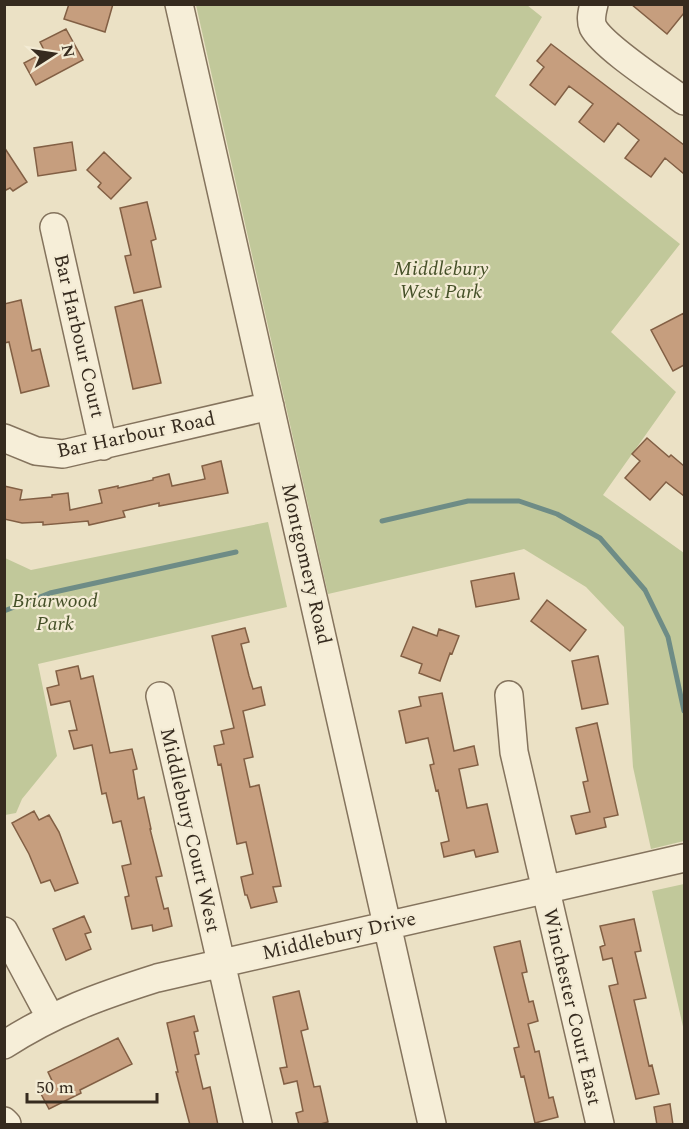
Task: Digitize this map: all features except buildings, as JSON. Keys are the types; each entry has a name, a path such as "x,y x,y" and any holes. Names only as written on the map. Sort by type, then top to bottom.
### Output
{"street":[{"name":"Montgomery Road","path":"179,4 432,1125"},
{"path":"594,4 591,20 599,35 611,47 684,100"},
{"name":"Bar Harbour Court","path":"54,227 103,446"},
{"name":"Bar Harbour Road","path":"4,438 36,451 63,454 270,406"},
{"name":"Winchester Court East","path":"509,695 514,752 600,1125"},
{"name":"Middlebury Court West","path":"160,696 258,1125"},
{"name":"Middlebury Drive","path":"4,1045 50,1017 101,996 157,978 684,858"},
{"path":"4,931 50,1017"}],"green space":[{"name":"Middlebury West Park","path":"196,5 527,5 542,17 495,96 680,244 611,332 676,392 603,495 684,553 684,841 651,849 633,767 624,627 586,587 524,549 328,594"},
{"name":"Briarwood Park","path":"268,522 287,607 38,664 57,756 22,799 16,813 5,815 5,558 31,570"},
{"path":"684,884 684,1031 652,891"}],"waterway":[{"path":"382,521 468,501 519,501 557,514 600,538 645,590 668,637 684,711"},
{"path":"4,611 50,593 236,552"}]}
